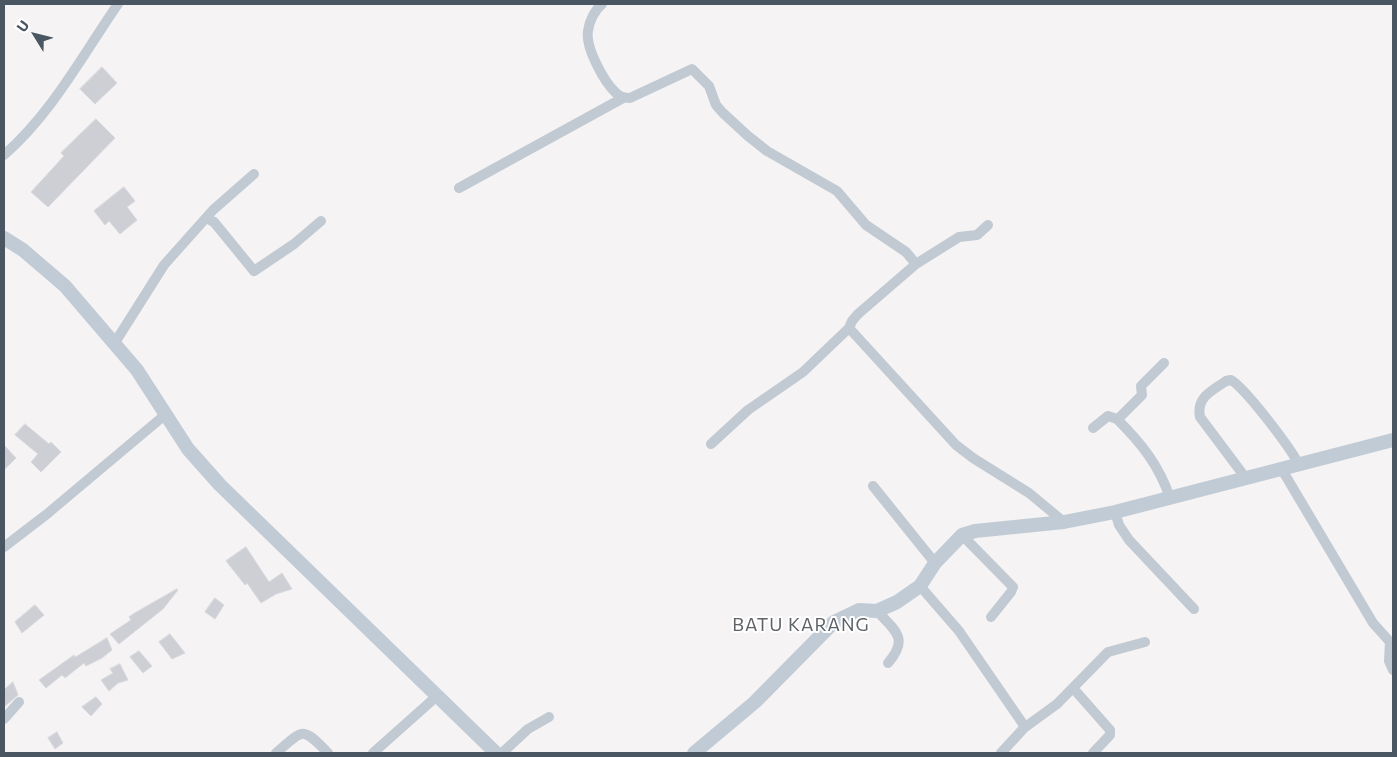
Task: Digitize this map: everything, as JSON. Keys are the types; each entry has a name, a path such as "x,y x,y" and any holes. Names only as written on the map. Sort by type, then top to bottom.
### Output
{"street":[{"path":"4,155 29,133 56,97 118,4"},
{"path":"602,4 591,20 588,41 596,63 616,93 622,98"},
{"path":"459,188 622,98 630,98 692,69 709,86 716,105 722,113 748,136 768,151 837,191 866,225 906,252 916,264"},
{"path":"114,344 164,265 206,218 234,190 254,174"},
{"path":"206,218 214,222 254,271 294,244 321,221"},
{"path":"711,444 748,410 803,372 849,328 858,314 916,264 959,237 977,235 988,225"},
{"path":"4,238 23,250 65,286 137,370 188,449 220,485 496,753"},
{"path":"849,328 956,446 1029,493 1064,522"},
{"path":"1117,419 1139,399 1142,395 1141,386 1164,363"},
{"path":"1245,477 1200,417 1200,403 1204,396 1226,381 1231,380 1240,388 1286,443 1298,463"},
{"path":"4,547 48,514 166,414"},
{"path":"1093,428 1108,416 1117,419 1147,450 1163,478 1170,498"},
{"path":"694,753 755,702 834,622 859,610 877,611 897,602 920,586 935,563 962,535 975,531 1064,522 1115,512 1298,463 1393,440"},
{"path":"1281,468 1373,623 1390,642 1389,661 1393,670"},
{"path":"873,486 935,563"},
{"path":"1115,512 1119,525 1128,540 1194,609"},
{"path":"962,535 1013,587 991,617"},
{"path":"920,586 960,631 988,670 1024,728"},
{"path":"877,611 892,627 899,639 898,651 888,663"},
{"path":"1001,753 1024,728 1057,704 1093,665 1108,652 1145,642"},
{"path":"1073,688 1110,730 1110,735 1093,753"},
{"path":"373,753 437,696"},
{"path":"4,719 19,702"},
{"path":"502,753 528,729 549,717"},
{"path":"276,753 303,732 310,734 328,753"}],"building":[{"path":"102,67 117,83 95,104 80,89"},
{"path":"96,119 115,138 48,207 31,192 64,156 61,153"},
{"path":"124,187 135,201 127,207 137,220 120,234 109,221 105,225 94,211"},
{"path":"25,424 49,444 51,442 61,452 41,472 31,462 38,454 15,435"},
{"path":"4,445 16,458 4,470"},
{"path":"246,547 269,582 282,573 292,589 276,594 261,603 247,583 245,585 226,561"},
{"path":"177,589 163,609 119,644 110,634 131,620 129,617 133,614"},
{"path":"215,598 224,605 215,619 205,612"},
{"path":"35,605 44,615 22,633 15,622"},
{"path":"170,634 185,653 172,659 159,642"},
{"path":"107,638 112,650 102,658 86,666 84,663 65,678 62,675 46,688 39,680 74,655 75,657"},
{"path":"139,651 152,666 143,673 130,657"},
{"path":"120,664 128,680 118,683 109,691 101,680 113,673 110,669"},
{"path":"13,682 18,695 4,707 4,690"},
{"path":"96,697 102,704 91,716 82,707"},
{"path":"57,732 63,743 55,749 48,738"}],"district":[{"name":"BATU KARANG","path":"801,625"}]}
